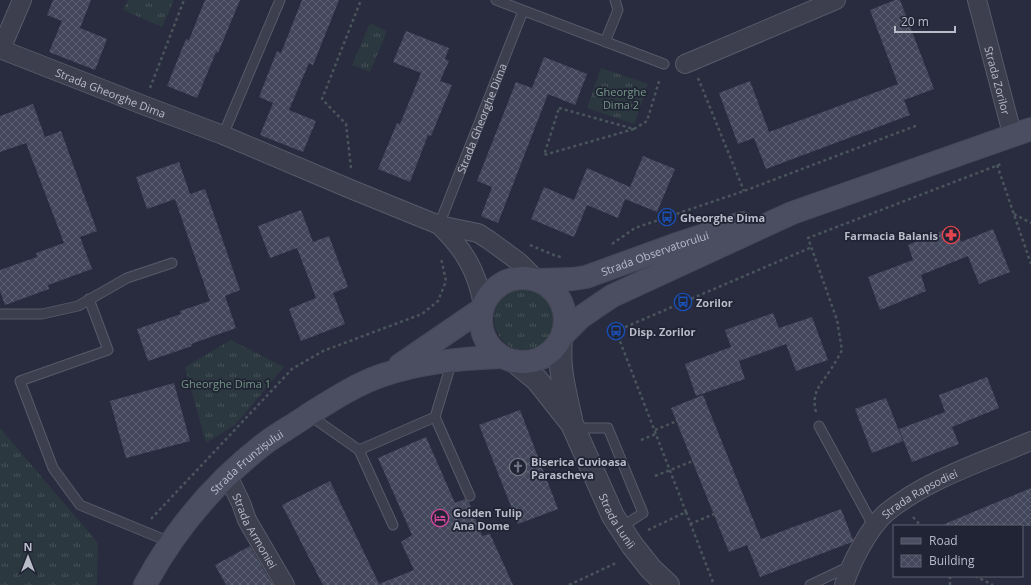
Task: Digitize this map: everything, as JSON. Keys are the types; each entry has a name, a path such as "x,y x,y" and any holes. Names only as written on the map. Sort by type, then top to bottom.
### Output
{"main road":[{"name":"Strada Observatorului","path":"561,338 581,317 612,296 792,213 1022,133"},
{"name":"Strada Observatorului","path":"537,280 573,279 586,277 677,244 748,221 792,213"},
{"path":"521,277 537,280 552,288 562,302 565,310 565,328 561,338 554,348 546,355 536,360 525,362 508,359 490,347 482,333 480,317 482,307 490,293 500,284 513,278 521,277"},
{"name":"Strada Frunzișului","path":"145,585 170,542 200,506 228,476 269,441 331,400 382,376 408,360 482,307"},
{"name":"Strada Frunzișului","path":"382,376 410,367 453,360 508,359"}],"street":[{"path":"1,49 22,0"},
{"path":"688,62 836,0"},
{"name":"Strada Zorilor","path":"977,0 1022,133"},
{"name":"Strada Gheorghe Dima","path":"1,49 143,105 223,134 348,188 439,225 478,233 514,259 537,280"},
{"name":"Strada Gheorghe Dima","path":"439,225 454,239 471,265 477,278 482,307"},
{"name":"Strada Lunii","path":"561,338 559,355 560,367 573,426 613,516 620,528 651,569 668,585"},
{"name":"Strada Lunii","path":"508,359 537,380 573,426"},
{"name":"Strada Rapsodiei","path":"844,585 850,566 874,527 886,513 928,484 1031,441"},
{"name":"Strada Armoniei","path":"228,476 241,502 247,520 284,585"}],"lane":[{"path":"223,134 280,0"},
{"path":"496,0 664,64"},
{"path":"605,42 618,10 614,0"},
{"name":"Strada Gheorghe Dima","path":"439,225 523,11"},
{"path":"0,314 42,314 78,306 127,278 172,263"},
{"path":"89,299 108,350 20,381 53,468 80,504 170,542"},
{"path":"453,360 435,417 470,496"},
{"path":"309,415 359,450 393,525"},
{"path":"359,450 435,417"},
{"path":"573,426 608,428 643,513 620,528"},
{"path":"819,426 874,527"},
{"path":"810,585 850,566"}],"path":[{"path":"143,105 184,0"},
{"path":"348,188 352,177 346,124 322,99 361,0"},
{"path":"688,62 744,191"},
{"path":"634,129 559,108 544,155 634,129 647,120 664,64"},
{"path":"607,248 635,228 744,191 918,125"},
{"path":"819,426 814,404 817,388 831,369 842,350 837,320 808,238 997,166 1031,264"},
{"path":"1014,213 1031,223"},
{"path":"528,244 556,256 562,257"},
{"path":"714,585 616,331 812,247"},
{"path":"141,529 292,369 323,351 422,314 438,301 446,281 442,259 439,254"},
{"path":"641,440 677,421"},
{"path":"655,476 693,461"},
{"path":"645,532 686,512"},
{"path":"690,524 714,514"},
{"path":"569,585 616,564"},
{"path":"977,577 993,585"}],"green space":[{"path":"128,0 174,0 162,27 123,10"},
{"path":"370,23 387,31 370,72 352,65"},
{"name":"Gheorghe Dima 2","path":"601,68 648,84 634,124 587,108"},
{"path":"525,288 542,293 547,297 551,302 556,319 551,336 547,341 542,345 525,350 508,345 503,341 499,336 494,319 499,302 503,297 508,293"},
{"name":"Gheorghe Dima 1","path":"231,340 284,367 235,425 206,443 185,367"},
{"path":"0,428 98,543 97,585 0,585"}],"building":[{"path":"53,0 91,0 80,28 107,39 95,70 49,52 62,21 47,15"},
{"path":"205,0 240,0 197,98 167,86 186,39 189,40"},
{"path":"302,0 339,0 313,65 309,63 289,110 316,121 303,152 260,135 273,103 259,97 277,51 281,53"},
{"path":"895,0 900,0 934,89 904,100 910,115 766,169 754,138 738,144 719,93 750,81 769,132 898,84 870,10"},
{"path":"406,31 449,48 445,59 449,61 440,81 452,85 431,136 428,135 410,182 378,169 397,123 400,124 421,73 393,62"},
{"path":"544,57 587,74 575,105 548,94 498,223 481,216 492,187 477,181 516,82 532,88"},
{"path":"33,104 45,137 61,131 97,231 80,237 92,269 48,285 49,289 5,305 0,291 0,270 37,257 36,253 64,243 26,143 0,152 0,116"},
{"path":"643,156 675,169 657,212 625,199 618,218 587,205 574,237 531,219 544,187 574,200 587,168 630,187 628,192"},
{"path":"179,162 190,194 205,189 240,290 225,296 236,328 191,344 192,346 148,361 137,329 181,314 180,311 210,301 175,199 147,209 136,177"},
{"path":"301,210 313,242 329,236 348,287 333,293 345,324 301,341 289,309 316,298 297,248 270,258 258,226"},
{"path":"954,226 961,242 993,229 1010,272 979,284 968,256 921,275 926,291 880,310 868,277 913,260 908,245"},
{"path":"773,313 779,328 812,317 828,360 796,371 786,344 739,361 745,379 696,396 685,364 731,347 725,330"},
{"path":"987,377 999,408 952,427 959,444 912,462 899,429 945,412 939,395"},
{"path":"174,383 190,441 126,458 110,401"},
{"path":"703,395 761,539 841,509 853,540 852,542 760,577 747,545 729,552 671,408"},
{"path":"886,398 903,441 872,453 855,409"},
{"name":"Biserica Cuvioasa Parascheva","path":"520,410 558,509 518,524 479,425"},
{"name":"Golden Tulip Ana Dome","path":"426,437 455,503 465,499 469,502 482,536 490,534 513,585 323,585 282,505 330,481 379,584 414,570 401,542 412,535 378,458"},
{"path":"1031,488 1031,526 942,525"},
{"path":"250,546 273,585 226,585 215,565"}],"place":[{"name":"Gheorghe Dima","path":"667,217"},
{"name":"Farmacia Balanis","path":"951,235"},
{"name":"Zorilor","path":"683,302"},
{"name":"Disp. Zorilor","path":"616,331"},
{"name":"Biserica Cuvioasa Parascheva","path":"518,467"},
{"name":"Golden Tulip Ana Dome","path":"440,518"}]}
